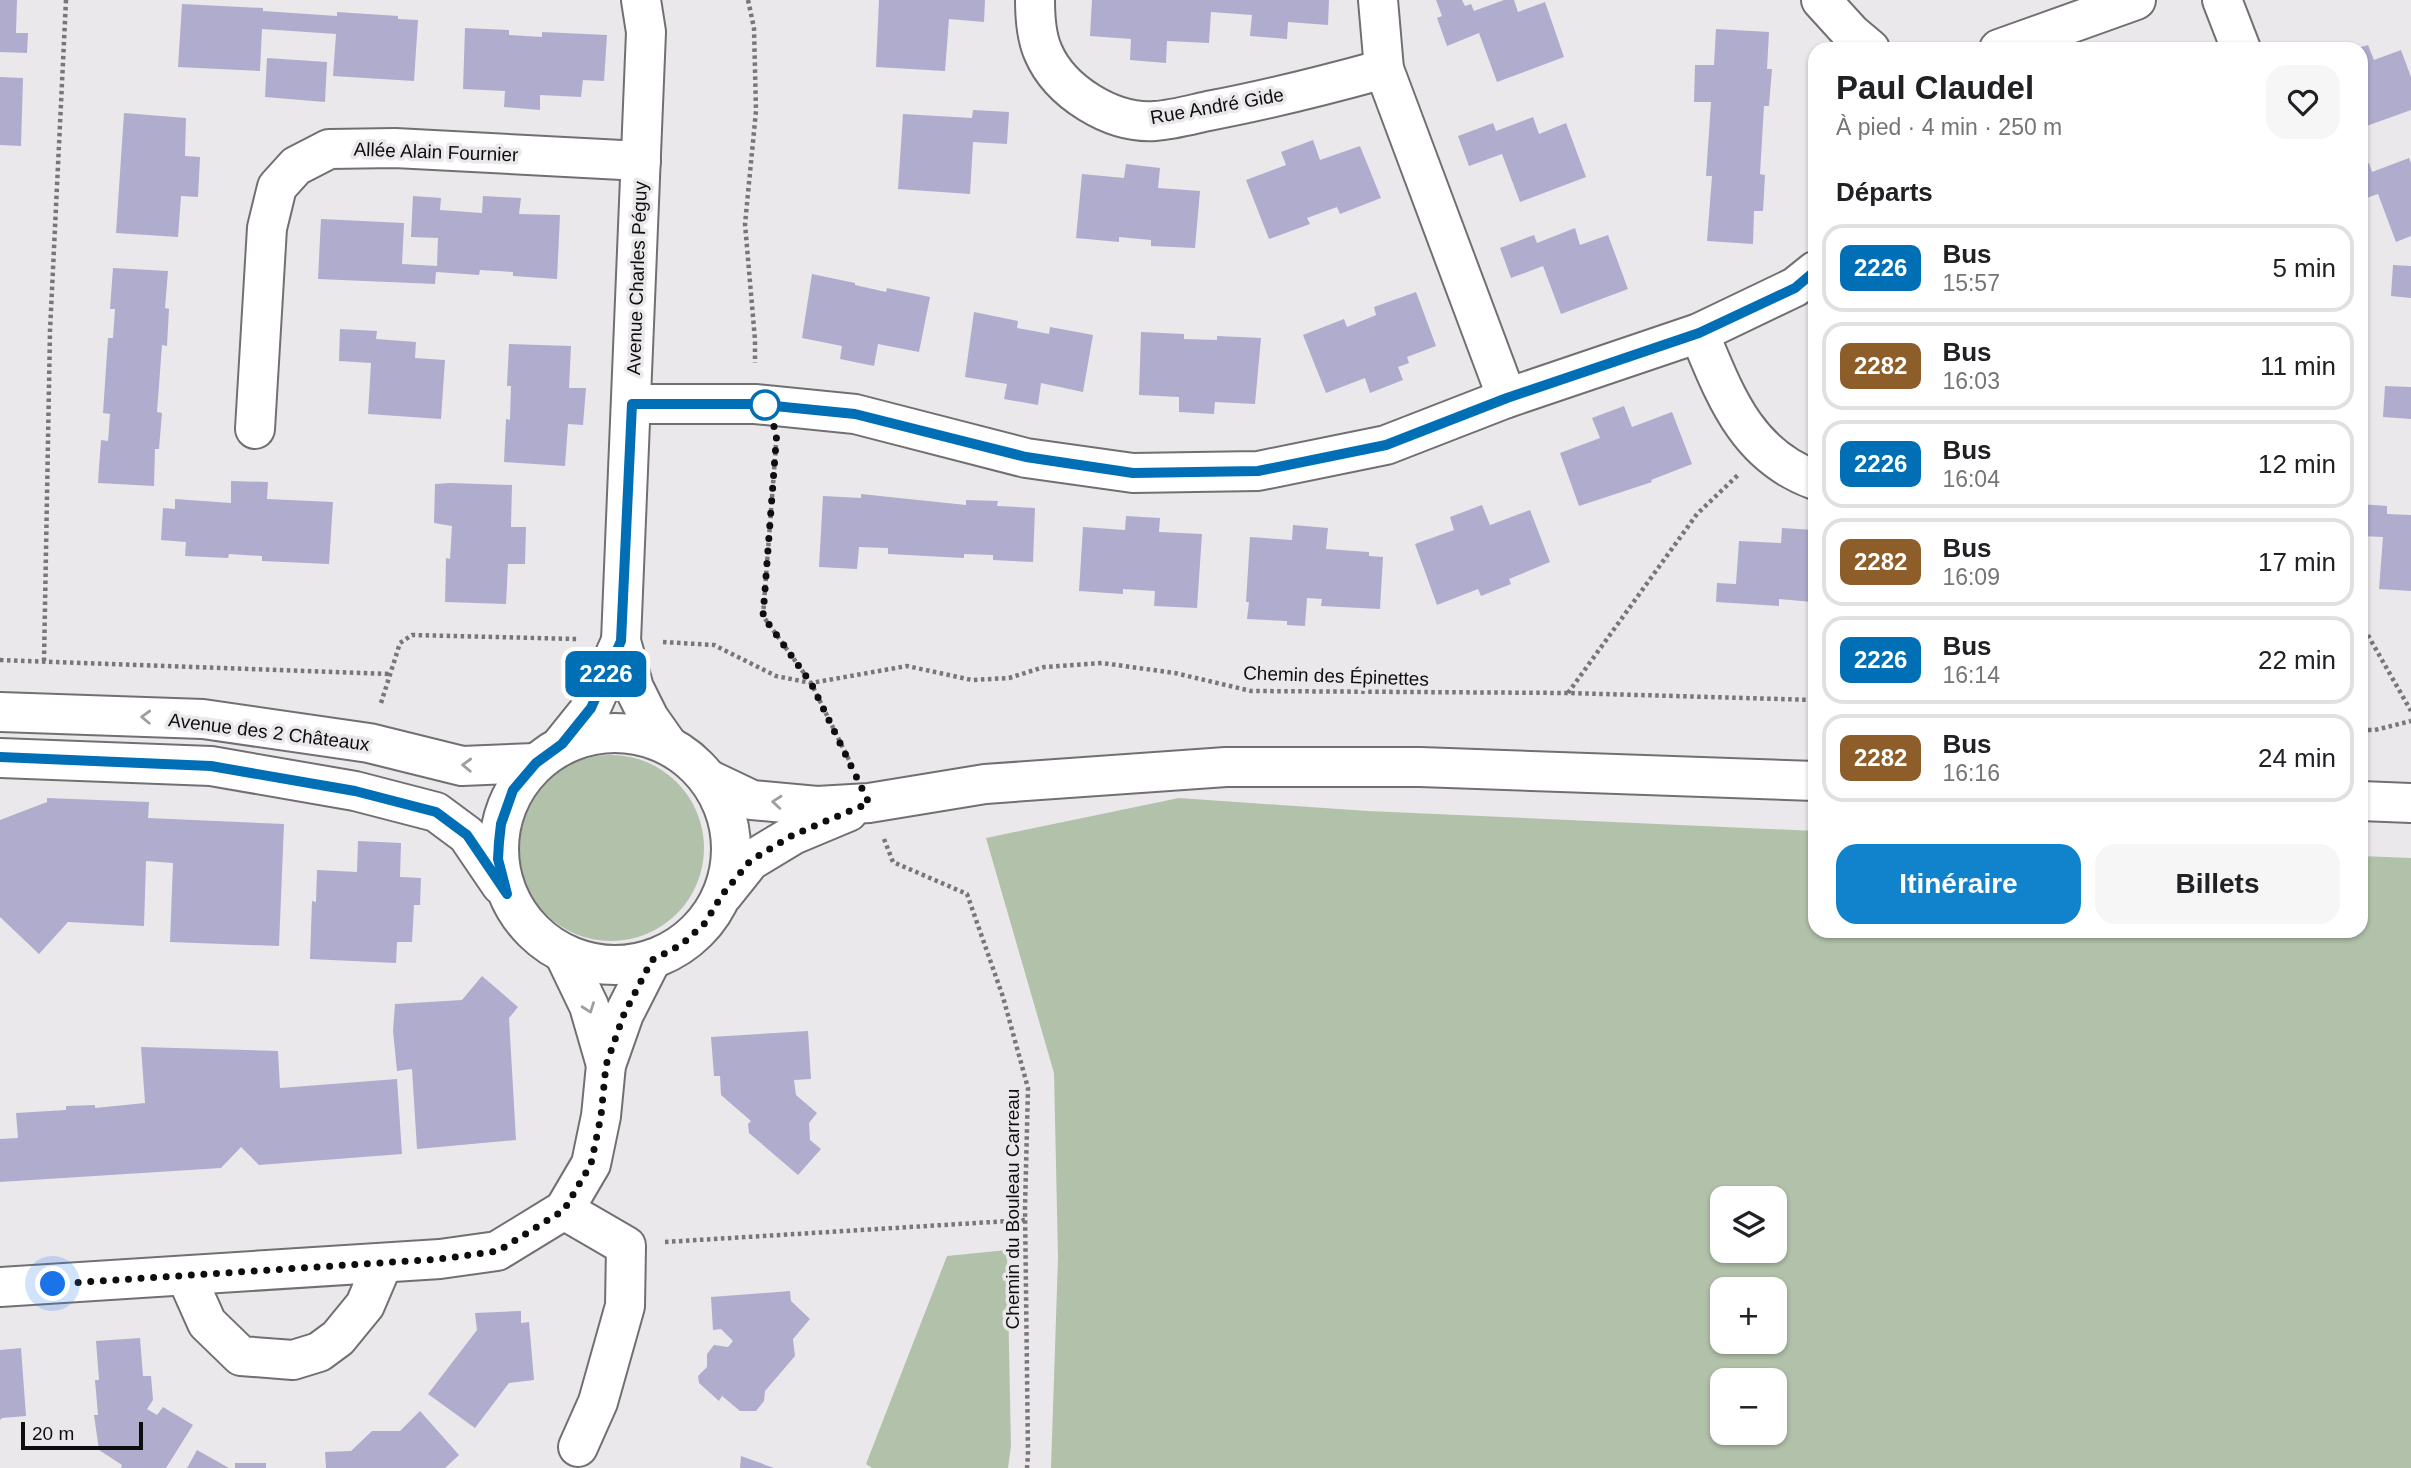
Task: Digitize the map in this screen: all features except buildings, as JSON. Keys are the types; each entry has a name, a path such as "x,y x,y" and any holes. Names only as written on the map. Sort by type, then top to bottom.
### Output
{"street":[{"name":"Avenue Charles Péguy","path":"641,0 646,32 621,641 634,688 649,718 668,745"},
{"name":"Rue André Gide","path":"1035,0 1035,19 1043,52 1062,82 1090,104 1118,116 1153,121 1234,106 1384,69"},
{"path":"1378,0 1384,69 1507,398"},
{"path":"1821,0 1862,42"},
{"path":"2019,42 2136,0"},
{"path":"2222,0 2238,42"},
{"name":"Allée Alain Fournier","path":"255,429 267,229 277,187 296,166 329,149 395,148 641,161"},
{"path":"632,404 755,404 855,414 1026,457 1133,473 1258,471 1386,445 1507,398 1699,333 1795,288 1808,277"},
{"path":"1699,333 1729,404 1764,451 1796,473 1808,477"},
{"name":"Avenue Charles Péguy","path":"549,753 591,708 621,641"},
{"name":"Avenue des 2 Châteaux","path":"0,712 203,719 369,743 462,766 549,753"},
{"path":"507,894 498,859 501,824 513,790 549,753 597,733 633,733 668,745 691,760 710,780 727,816 732,856 722,895"},
{"path":"0,758 211,766 355,791 436,812 467,835 521,918 540,938 564,954 592,963 622,965 652,960 681,945 705,923 722,895 750,861 793,835 869,803"},
{"path":"710,780 752,800 817,806 869,803 985,784 1226,767 1420,767 1808,782"},
{"path":"2368,801 2411,803"},
{"path":"564,954 589,1006 606,1065"},
{"path":"0,1287 440,1259 498,1251 564,1210 591,1164 601,1116 606,1065 624,1014 652,960"},
{"path":"564,1210 626,1246 625,1306 598,1402 578,1447"},
{"path":"186,1276 207,1323 241,1356 293,1360 319,1352 338,1338 365,1305 383,1263"}],"path":[{"path":"44,661 50,331 66,0"},
{"path":"748,0 754,28 756,111 746,224 755,340 755,404"},
{"name":"Chemin du Bouleau Carreau","path":"755,404 777,430 763,616 811,683 869,803 893,862 967,894 1003,997 1028,1088 1025,1220 1027,1468"},
{"path":"1568,693 1697,514 1764,451"},
{"name":"Chemin des Épinettes","path":"369,743 400,643 412,635 714,645 776,676 811,683 906,666 972,680 1009,678 1044,667 1102,663 1175,673 1251,691 1568,693 1808,700"},
{"path":"2368,635 2411,711"},
{"path":"0,660 389,674"},
{"path":"2368,730 2411,721"},
{"path":"626,1246 1025,1220"}],"green space":[{"path":"611,755 646,762 677,782 697,813 704,848 697,883 677,914 646,934 611,941 576,934 545,914 525,883 518,848 525,813 545,782 576,762"},
{"path":"1179,798 1368,811 1808,831 1808,938 2368,938 2368,856 2411,858 2411,1468 1051,1468 1058,1258 1054,1073 986,838"},
{"path":"1007,1250 1011,1446 1008,1468 872,1468 866,1464 947,1256"}],"bus line":[{"name":"2226","path":"0,757 211,766 355,791 436,812 467,835 507,894 498,859 501,824 513,790 536,763 562,744 591,708 621,641 632,404 755,404 855,414 1026,457 1133,473 1258,471 1386,445 1507,398 1699,333 1795,288 1808,277"}],"route":[{"path":"53,1284 440,1259 498,1251 564,1210 591,1164 601,1116 606,1065 624,1014 652,960 681,945 705,923 722,895 750,861 793,835 869,803 811,683 763,616 777,430 755,404 765,405"}]}
